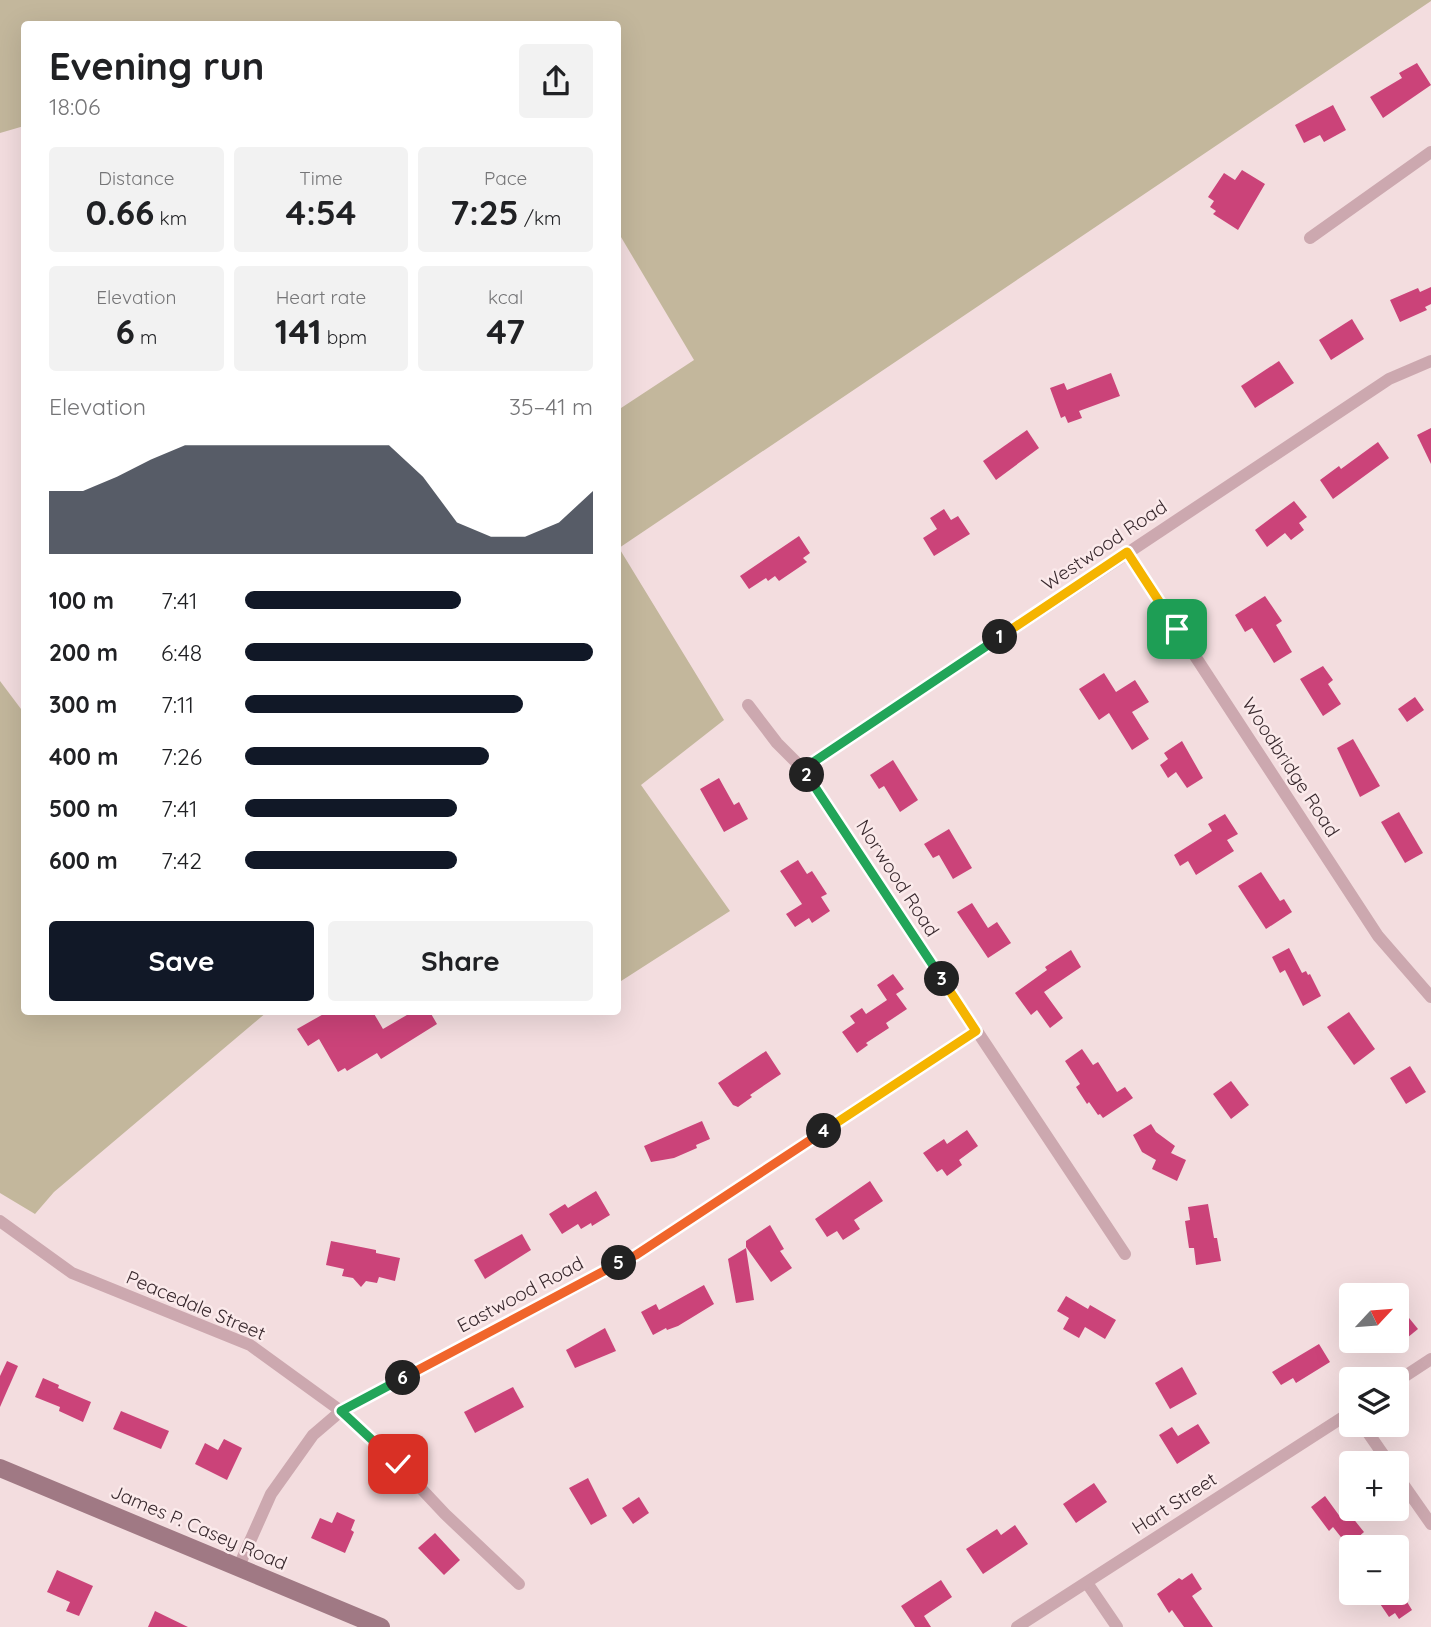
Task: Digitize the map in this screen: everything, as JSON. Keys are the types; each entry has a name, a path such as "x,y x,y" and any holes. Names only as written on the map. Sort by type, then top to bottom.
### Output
{"main road":[{"name":"James P. Casey Road","path":"0,1468 381,1627"}],"street":[{"path":"1310,238 1431,152"},
{"name":"Westwood Road","path":"803,769 1389,379 1431,361"},
{"name":"Woodbridge Road","path":"1127,552 1378,936 1431,997"},
{"name":"Norwood Road","path":"748,705 777,743 803,769 1125,1254"},
{"name":"Eastwood Road","path":"239,1566 271,1494 313,1435 341,1411 636,1255 976,1031"},
{"name":"Peacedale Street","path":"0,1221 72,1273 250,1345 341,1411 519,1584"},
{"path":"1409,1373 1431,1359"},
{"name":"Hart Street","path":"1017,1627 1339,1420"},
{"path":"1409,1493 1431,1524"},
{"path":"1087,1583 1117,1627"}],"shaded area":[{"path":"0,0 1431,0 621,547 621,408 694,360 621,237 621,21 21,21 21,127 0,133"},
{"path":"621,551 724,720 641,785 730,911 621,981"},
{"path":"0,681 21,709 21,1015 263,1015 54,1192 35,1214 0,1193"}],"building":[{"path":"1417,63 1431,85 1383,118 1370,97 1402,78 1399,73"},
{"path":"1333,105 1346,130 1324,142 1320,135 1304,143 1295,125"},
{"path":"1242,170 1265,184 1238,230 1213,214 1216,211 1210,207 1214,201 1208,197 1224,173 1235,180"},
{"path":"1431,287 1431,304 1425,307 1427,310 1400,322 1390,300 1418,288 1420,292"},
{"path":"1352,319 1364,339 1331,360 1319,340"},
{"path":"1279,361 1294,383 1255,408 1241,386"},
{"path":"1111,373 1120,396 1079,411 1082,418 1068,423 1065,416 1061,418 1050,388 1064,383 1067,390"},
{"path":"1431,428 1431,464 1417,435"},
{"path":"1027,430 1039,448 996,480 983,461"},
{"path":"1378,442 1389,458 1333,499 1320,480 1339,466 1341,469"},
{"path":"1294,501 1307,517 1299,523 1304,530 1291,540 1285,533 1267,547 1255,530"},
{"path":"944,509 951,520 958,516 970,534 934,556 923,538 937,529 930,518"},
{"path":"799,536 810,553 803,558 807,562 779,581 775,576 768,581 766,578 749,589 740,576"},
{"path":"1265,596 1282,621 1276,625 1292,652 1274,663 1252,628 1245,632 1235,615"},
{"path":"1323,666 1333,680 1328,684 1341,704 1323,716 1300,679"},
{"path":"1104,673 1116,692 1135,680 1149,702 1132,712 1149,739 1132,750 1109,713 1099,720 1079,689"},
{"path":"1415,697 1424,710 1407,722 1398,709"},
{"path":"1353,739 1380,786 1360,797 1337,748"},
{"path":"1182,741 1203,778 1187,788 1176,772 1168,778 1160,765 1168,759 1164,753"},
{"path":"893,760 918,800 900,812 884,786 879,789 870,775"},
{"path":"719,778 734,805 739,802 748,819 724,832 700,789"},
{"path":"1399,812 1423,853 1405,863 1381,822"},
{"path":"1225,814 1238,834 1227,840 1234,851 1196,875 1188,861 1180,866 1174,855 1212,831 1208,824"},
{"path":"949,829 972,868 953,879 939,855 933,858 924,844"},
{"path":"798,860 807,874 812,871 827,894 821,897 830,911 812,923 809,918 795,927 786,914 802,904 780,871"},
{"path":"1261,872 1280,901 1284,899 1292,912 1266,929 1238,886"},
{"path":"972,903 988,928 997,922 1011,943 988,958 957,912"},
{"path":"1289,948 1302,973 1306,971 1310,974 1321,996 1303,1006 1285,970 1280,973 1272,957"},
{"path":"1071,950 1081,967 1044,992 1063,1018 1050,1028 1037,1010 1031,1015 1015,993 1047,970 1045,967"},
{"path":"893,974 904,989 896,994 907,1009 886,1023 889,1028 866,1043 868,1045 857,1053 842,1032 855,1023 850,1016 862,1008 866,1014 887,1000 877,985"},
{"path":"1349,1012 1375,1049 1354,1065 1327,1027"},
{"path":"322,1015 375,1015 383,1029 407,1015 432,1015 437,1024 381,1059 377,1053 347,1071 345,1068 338,1072 319,1039 308,1046 297,1029"},
{"path":"1082,1049 1093,1065 1098,1062 1117,1092 1125,1087 1133,1098 1103,1118 1089,1102 1087,1104 1076,1087 1080,1084 1065,1061"},
{"path":"766,1051 781,1074 750,1095 752,1097 738,1107 733,1105 718,1083"},
{"path":"1410,1066 1426,1092 1406,1104 1390,1078"},
{"path":"1231,1081 1249,1105 1231,1119 1213,1094"},
{"path":"702,1121 710,1139 674,1158 651,1162 644,1146"},
{"path":"1151,1124 1156,1132 1175,1146 1171,1153 1186,1160 1177,1181 1152,1169 1156,1160 1142,1152 1133,1135"},
{"path":"967,1130 978,1146 959,1160 962,1165 947,1176 942,1169 937,1172 923,1153 944,1139 947,1144"},
{"path":"870,1181 883,1201 854,1220 860,1229 843,1240 837,1231 827,1237 815,1219"},
{"path":"596,1191 610,1215 592,1226 591,1223 581,1229 578,1224 562,1234 549,1214 565,1204 568,1208"},
{"path":"1208,1204 1221,1261 1196,1265 1194,1248 1189,1248 1185,1221 1190,1220 1188,1207"},
{"path":"770,1225 784,1249 780,1251 792,1268 771,1282 746,1247 746,1241"},
{"path":"522,1234 531,1250 485,1279 474,1260"},
{"path":"331,1241 400,1258 395,1281 379,1277 377,1283 366,1281 361,1287 353,1278 342,1276 344,1269 326,1265"},
{"path":"746,1248 754,1300 736,1303 728,1259"},
{"path":"704,1285 714,1304 678,1326 667,1330 666,1328 653,1335 641,1312 656,1304 659,1310"},
{"path":"1066,1296 1088,1309 1090,1305 1116,1320 1105,1339 1085,1327 1079,1338 1063,1329 1069,1318 1057,1311"},
{"path":"1409,1318 1418,1329 1409,1336"},
{"path":"605,1328 616,1351 575,1368 566,1350"},
{"path":"1319,1344 1330,1362 1296,1383 1293,1378 1281,1385 1272,1372"},
{"path":"7,1361 18,1366 0,1407 0,1376"},
{"path":"1182,1367 1197,1394 1170,1409 1155,1383"},
{"path":"43,1378 59,1385 58,1388 91,1402 83,1422 59,1411 60,1407 35,1397"},
{"path":"513,1387 524,1407 475,1433 464,1412"},
{"path":"121,1411 169,1431 161,1449 113,1429"},
{"path":"1198,1424 1210,1443 1177,1464 1159,1435 1172,1427 1178,1436"},
{"path":"224,1439 242,1448 227,1480 195,1464 205,1443 218,1450"},
{"path":"588,1478 607,1516 591,1525 569,1488"},
{"path":"1094,1483 1107,1502 1076,1523 1063,1504"},
{"path":"1325,1496 1339,1515 1339,1521 1355,1521 1364,1532 1361,1535 1339,1535 1333,1527 1329,1531 1311,1507"},
{"path":"639,1497 649,1513 633,1524 622,1508"},
{"path":"337,1512 355,1520 351,1530 354,1532 345,1553 311,1538 320,1518 332,1523"},
{"path":"1015,1525 1028,1544 983,1574 966,1549 997,1529 1001,1535"},
{"path":"435,1533 460,1560 444,1575 418,1548"},
{"path":"57,1570 93,1586 79,1616 66,1611 70,1602 47,1592"},
{"path":"1192,1573 1202,1589 1192,1596 1213,1627 1184,1627 1172,1610 1169,1613 1157,1594 1179,1578 1182,1580"},
{"path":"941,1580 952,1597 924,1616 931,1627 915,1627 901,1606"},
{"path":"1381,1605 1409,1605 1412,1610 1399,1619 1395,1613 1389,1617"},
{"path":"155,1611 188,1627 148,1627"}],"route":[{"path":"398,1464 341,1411 636,1255 976,1031 803,769 1127,552 1177,629"}]}
